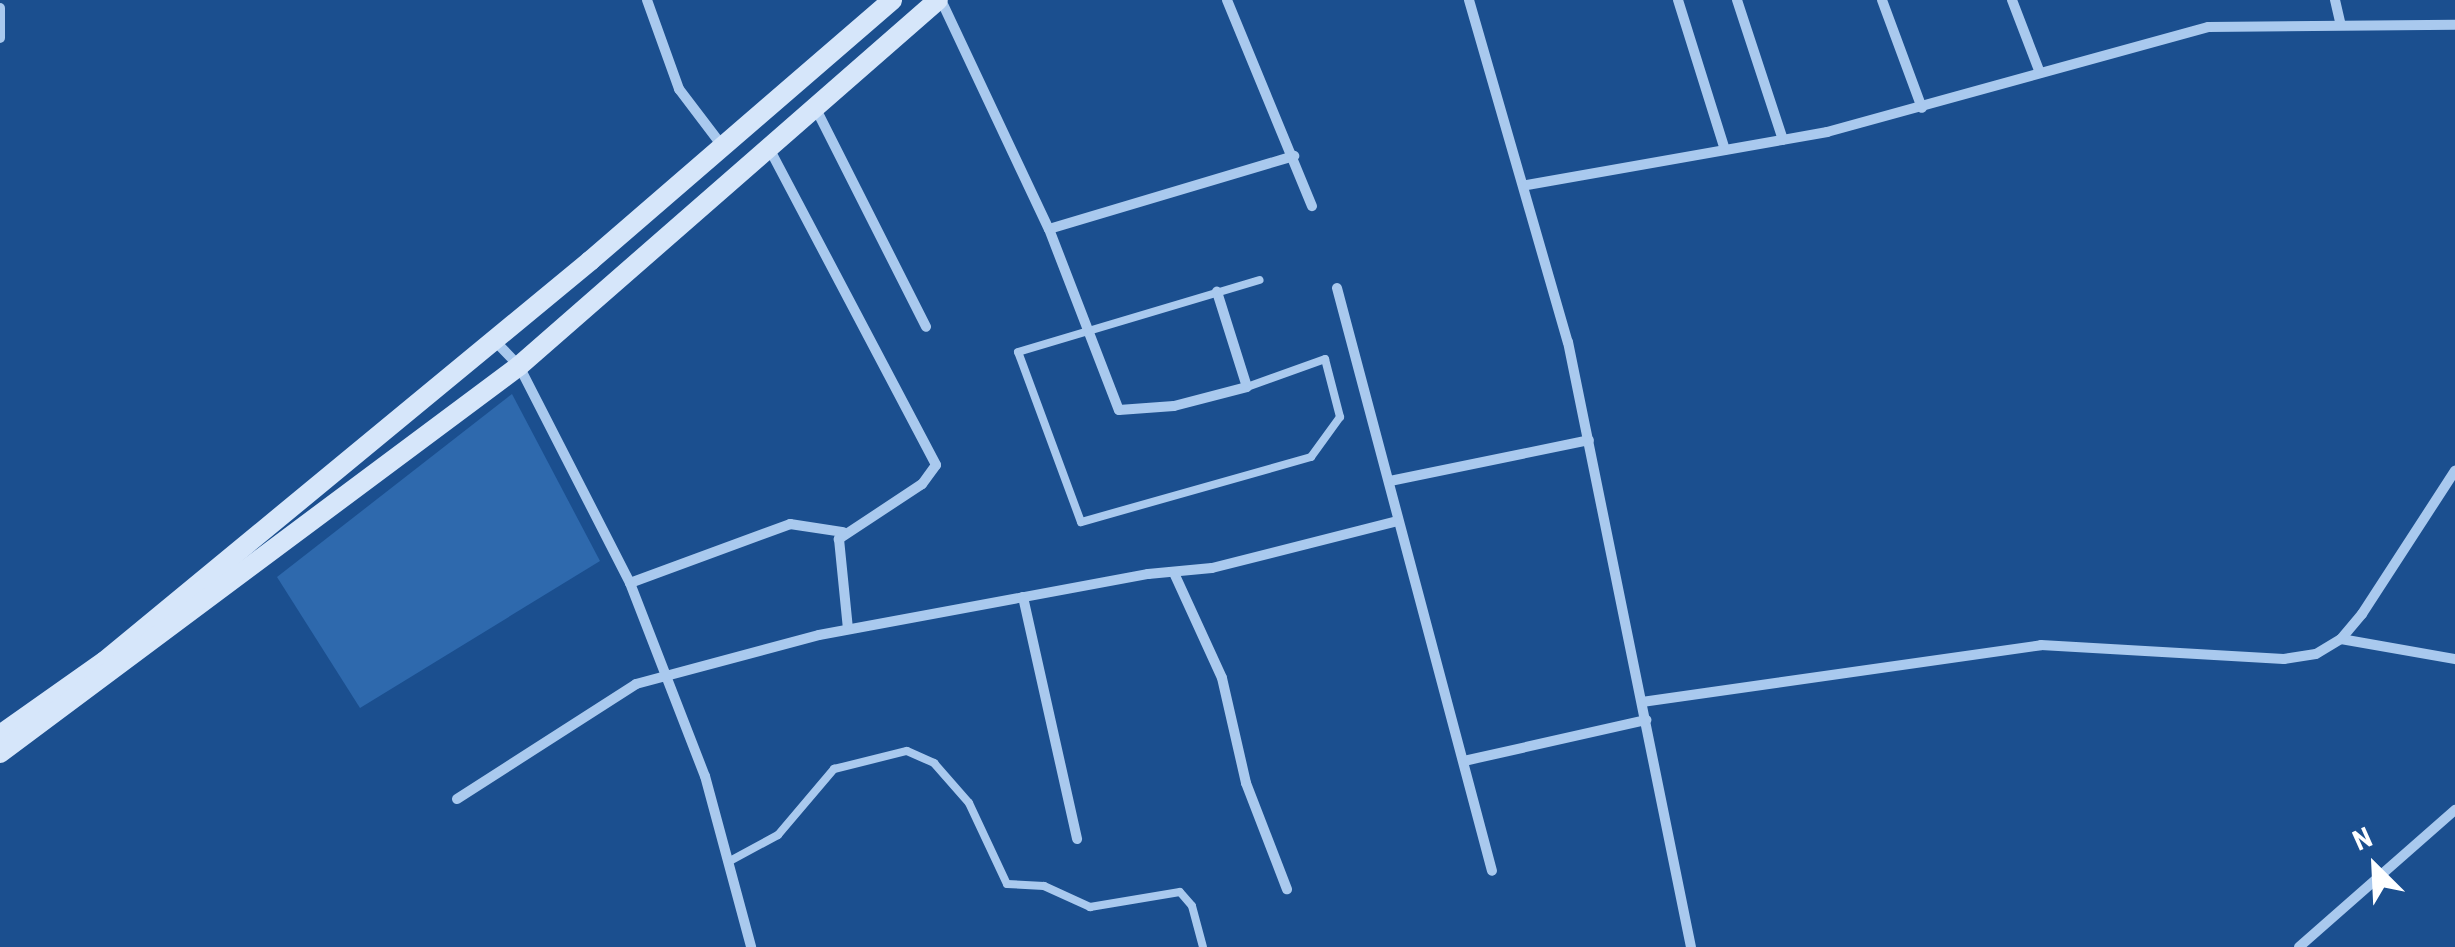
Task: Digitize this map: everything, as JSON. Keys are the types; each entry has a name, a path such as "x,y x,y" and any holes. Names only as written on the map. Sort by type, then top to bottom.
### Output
{"main road":[{"path":"0,735 105,661 724,147 892,0"},
{"path":"0,753 519,366 939,0"}],"street":[{"path":"647,0 679,89 724,147"},
{"path":"939,0 1048,229 1115,406 1124,412 1247,388 1217,292"},
{"path":"1226,0 1312,206"},
{"path":"1468,0 1527,185 1588,440 1691,947"},
{"path":"1678,0 1725,150"},
{"path":"1737,0 1782,140"},
{"path":"1882,0 1922,108"},
{"path":"2012,0 2040,72"},
{"path":"2335,0 2340,22"},
{"path":"0,8 0,38"},
{"path":"1527,185 1782,140 1922,108 2208,27 2340,22 2455,25"},
{"path":"816,109 926,327"},
{"path":"770,150 936,465 922,484 843,532 838,546 848,629"},
{"path":"1048,229 1294,156"},
{"path":"1337,288 1492,871"},
{"path":"494,339 519,366 630,583 667,676 728,862 751,947"},
{"path":"1390,481 1588,440"},
{"path":"1642,702 2007,648 2102,647 2284,659 2316,654 2341,639 2455,471"},
{"path":"456,799 606,698 667,676 848,629 1174,574 1398,521"},
{"path":"630,583 790,524 843,532"},
{"path":"1174,574 1222,678 1246,783 1288,889"},
{"path":"1024,597 1077,839"},
{"path":"2341,639 2455,658"},
{"path":"1464,762 1646,720"},
{"path":"2299,947 2455,810"}],"lane":[{"path":"1247,388 1325,360 1340,417 1311,457 1081,522 1018,352 1259,280"},
{"path":"728,862 778,835 834,769 906,751 934,763 969,802 1007,884 1044,886 1090,907 1180,892 1188,896 1203,947"}],"shaded area":[{"path":"512,394 600,561 360,708 277,577"}]}
